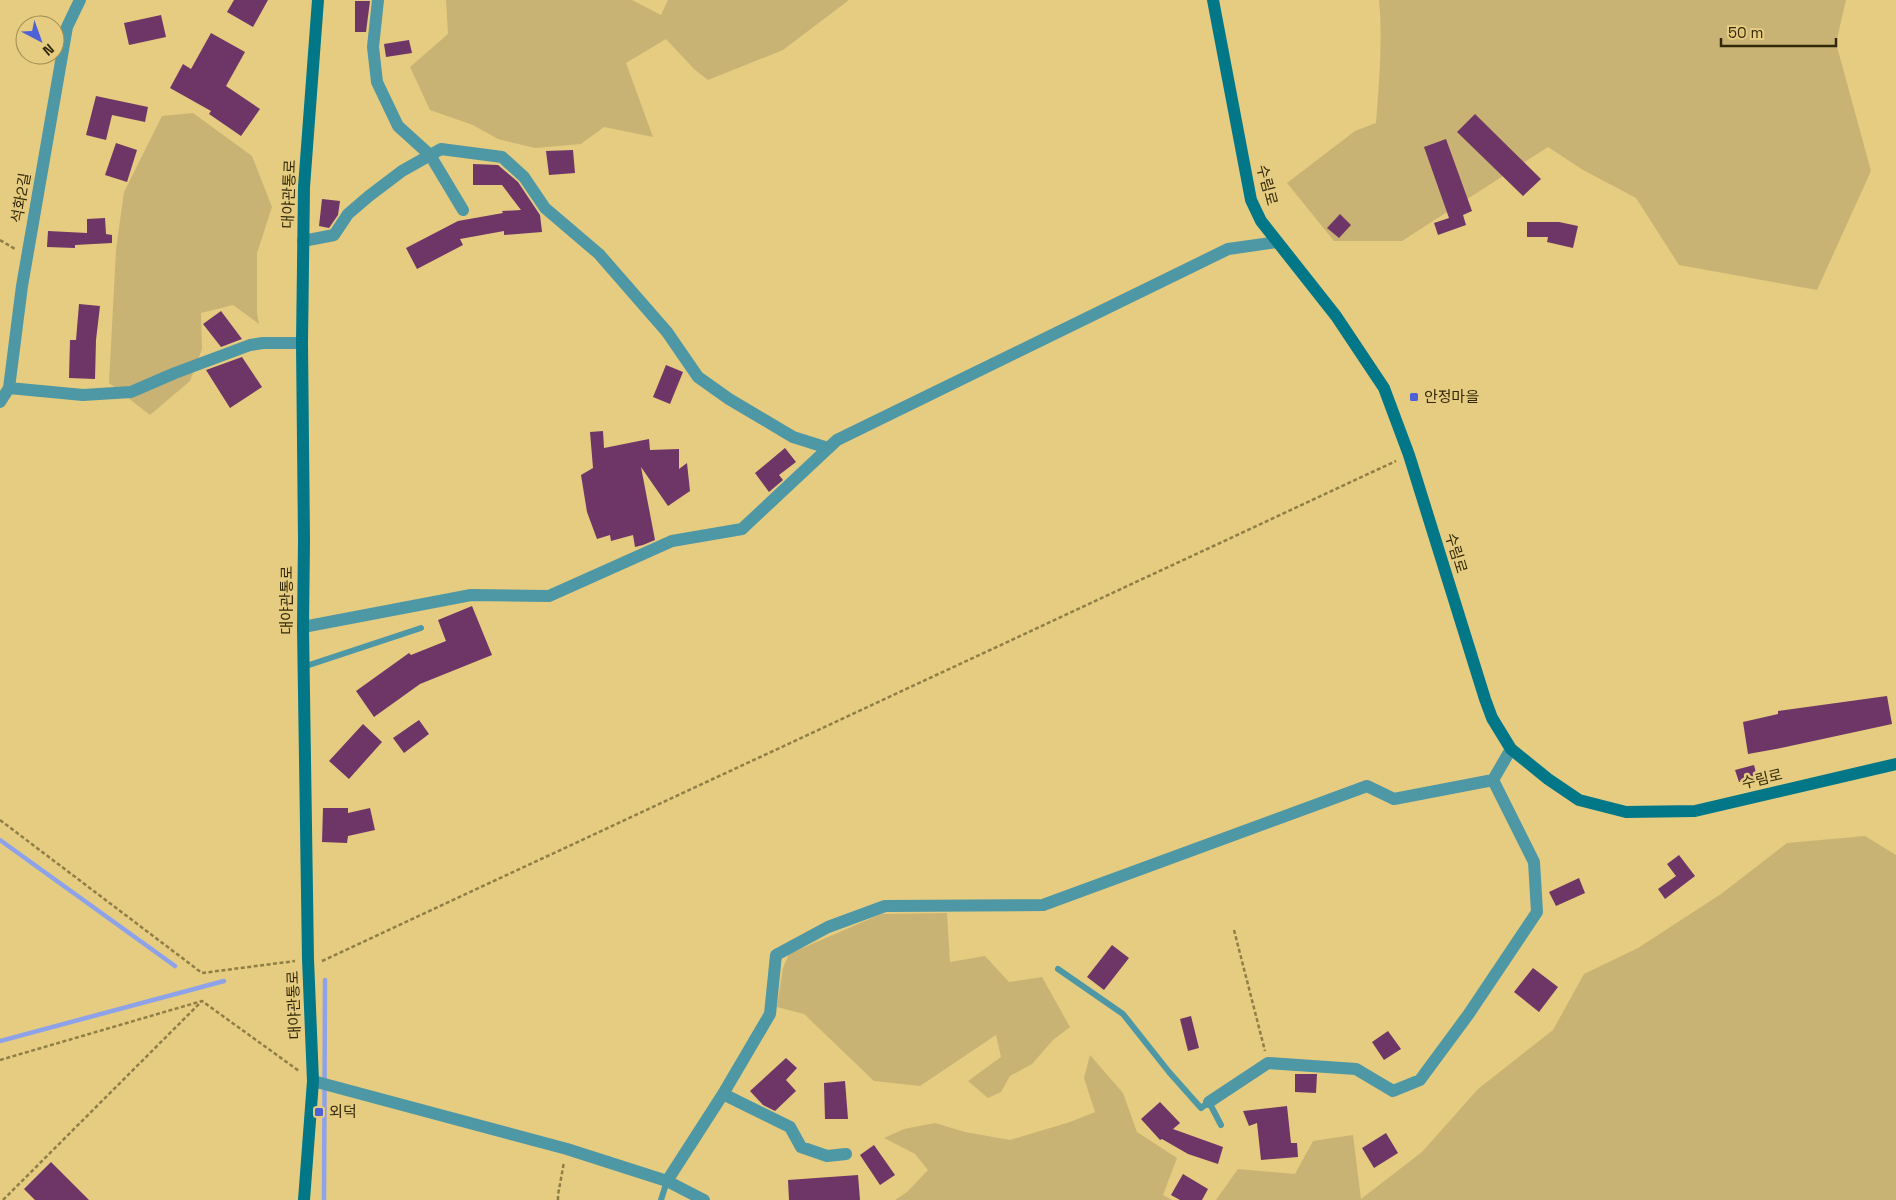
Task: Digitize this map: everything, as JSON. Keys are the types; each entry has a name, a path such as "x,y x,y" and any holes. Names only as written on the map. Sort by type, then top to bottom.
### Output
{"main road":[{"name":"대야관통로","path":"304,1200 320,1083 309,963 303,627 302,343 304,187 318,0"},
{"name":"수림로","path":"1213,0 1250,200 1260,221 1336,316 1384,388 1409,455 1485,699 1492,718 1511,749 1548,779 1579,800 1626,812 1695,811 1896,764"}],"street":[{"name":"석화2길","path":"0,402 10,388 22,286 67,27 80,0"},
{"path":"378,0 372,47 377,82 398,126 430,155 463,210"},
{"path":"303,241 334,235 348,214 369,196 402,171 441,149 502,157 524,177 545,208 599,254 667,332 698,377 729,400 794,437 828,448"},
{"path":"303,627 471,595 548,596 672,541 742,529 837,440 1228,249 1277,242"},
{"path":"10,388 83,395 130,392 250,345 263,342 302,343"},
{"path":"667,1182 723,1094 770,1014 776,955 828,927 885,906 1043,905 1367,786 1394,800 1493,780 1511,749"},
{"path":"1209,1102 1268,1063 1356,1069 1393,1091 1420,1080 1468,1015 1537,912 1534,862 1493,780"},
{"path":"320,1083 567,1149 667,1182 704,1200"},
{"path":"723,1094 790,1127 801,1147 827,1156 846,1154"}],"lane":[{"path":"304,667 422,628"},
{"path":"1058,969 1123,1014 1169,1072 1201,1108 1209,1102 1220,1125"},
{"path":"661,1200 667,1182"}],"path":[{"path":"0,820 202,973 309,963 1409,455"},
{"path":"1234,930 1268,1063"},
{"path":"202,1001 320,1083"},
{"path":"0,1060 202,1001"},
{"path":"3,1200 202,1001"},
{"path":"558,1200 567,1149"}],"shaded area":[{"path":"446,0 632,0 661,15 668,0 849,0 783,50 708,80 694,69 666,39 626,63 653,137 604,127 581,144 535,148 498,139 473,125 430,110 410,67 448,34"},
{"path":"1379,0 1846,0 1836,43 1871,171 1817,290 1679,265 1636,198 1583,170 1548,147 1402,241 1334,241 1287,183 1355,131 1376,123 1381,46"},
{"path":"193,113 252,156 272,207 257,253 257,313 259,324 233,305 201,313 202,349 190,381 150,415 109,383 116,250 124,192 162,116"},
{"path":"1865,836 1896,855 1896,1200 1216,1200 1238,1169 1295,1174 1313,1141 1353,1135 1361,1199 1422,1152 1478,1089 1553,1030 1584,974 1638,948 1721,894 1787,843"},
{"path":"947,913 950,962 985,956 1009,982 1042,977 1070,1027 1053,1040 1032,1064 1010,1076 1001,1092 988,1098 968,1081 1001,1057 996,1035 920,1086 874,1081 804,1014 777,1007 783,968 789,954 881,914"},
{"path":"1090,1055 1123,1093 1137,1132 1177,1158 1163,1195 1172,1200 895,1200 907,1192 928,1170 915,1154 884,1138 904,1129 935,1123 965,1132 1010,1140 1070,1122 1095,1112 1084,1078"}],"building":[{"path":"234,0 268,0 253,27 227,12"},
{"path":"355,1 370,1 366,32 355,32"},
{"path":"161,15 166,37 129,45 124,23"},
{"path":"211,33 245,52 226,86 260,109 241,136 209,114 211,111 170,88 183,64 191,69"},
{"path":"409,40 412,53 386,57 384,44"},
{"path":"96,96 148,107 145,122 112,115 106,140 86,135"},
{"path":"1475,114 1541,179 1523,196 1457,132"},
{"path":"1446,139 1472,211 1463,215 1466,225 1438,235 1434,223 1449,218 1424,147"},
{"path":"116,143 137,150 127,182 105,175"},
{"path":"573,150 575,173 549,175 546,151"},
{"path":"473,164 498,165 518,182 540,215 542,232 504,235 504,231 460,239 463,245 417,269 406,248 458,221 503,213 502,211 521,210 502,185 473,185"},
{"path":"322,199 340,201 338,215 329,228 319,226"},
{"path":"1340,214 1351,225 1339,238 1327,228"},
{"path":"105,218 106,234 112,235 112,243 75,245 75,248 47,247 48,231 87,233 87,219"},
{"path":"1527,222 1559,222 1578,226 1573,248 1547,242 1548,237 1527,237"},
{"path":"79,304 100,306 96,340 95,379 69,378 70,340 76,340"},
{"path":"221,311 242,339 221,347 203,324"},
{"path":"242,357 262,387 230,408 206,370"},
{"path":"666,365 683,372 670,404 653,397"},
{"path":"603,431 604,448 649,439 650,450 679,449 679,469 687,463 690,491 668,506 641,467 655,540 643,545 635,547 633,535 611,541 610,535 597,539 587,512 581,475 593,468 590,432"},
{"path":"785,448 796,462 779,475 783,480 769,492 755,473"},
{"path":"472,606 492,655 420,684 374,717 356,691 409,653 411,655 446,641 438,620"},
{"path":"1887,696 1892,724 1748,754 1743,722 1778,714 1778,711"},
{"path":"419,720 429,734 404,753 393,738"},
{"path":"363,724 382,742 349,779 329,761"},
{"path":"1754,765 1757,777 1739,782 1735,770"},
{"path":"323,808 348,808 348,813 370,808 375,830 348,836 347,843 322,842"},
{"path":"1679,855 1695,876 1665,899 1658,889 1676,876 1667,864"},
{"path":"1579,878 1585,893 1556,906 1549,892"},
{"path":"1112,945 1129,958 1104,990 1087,977"},
{"path":"1533,968 1558,987 1539,1012 1514,992"},
{"path":"1191,1016 1199,1048 1188,1051 1180,1019"},
{"path":"1388,1031 1401,1049 1384,1060 1372,1042"},
{"path":"786,1058 797,1068 786,1080 796,1091 775,1111 763,1105 750,1091"},
{"path":"1295,1074 1317,1074 1316,1093 1295,1092"},
{"path":"845,1081 848,1119 825,1119 824,1083"},
{"path":"1160,1102 1180,1123 1173,1129 1223,1147 1218,1164 1188,1154 1162,1139 1160,1140 1141,1119"},
{"path":"1287,1106 1291,1143 1297,1143 1298,1157 1261,1160 1257,1123 1249,1126 1243,1111"},
{"path":"1386,1133 1398,1153 1374,1168 1362,1148"},
{"path":"874,1145 895,1175 880,1185 860,1155"},
{"path":"51,1162 89,1200 35,1200 24,1189"},
{"path":"1183,1174 1208,1189 1202,1200 1180,1200 1171,1195"},
{"path":"858,1175 860,1200 789,1200 788,1180"}],"waterway":[{"path":"0,840 175,966"},
{"path":"324,1200 325,980"},
{"path":"0,1041 224,981"}],"place":[{"name":"안정마을","path":"1414,397"},
{"name":"외덕","path":"319,1112"}]}
